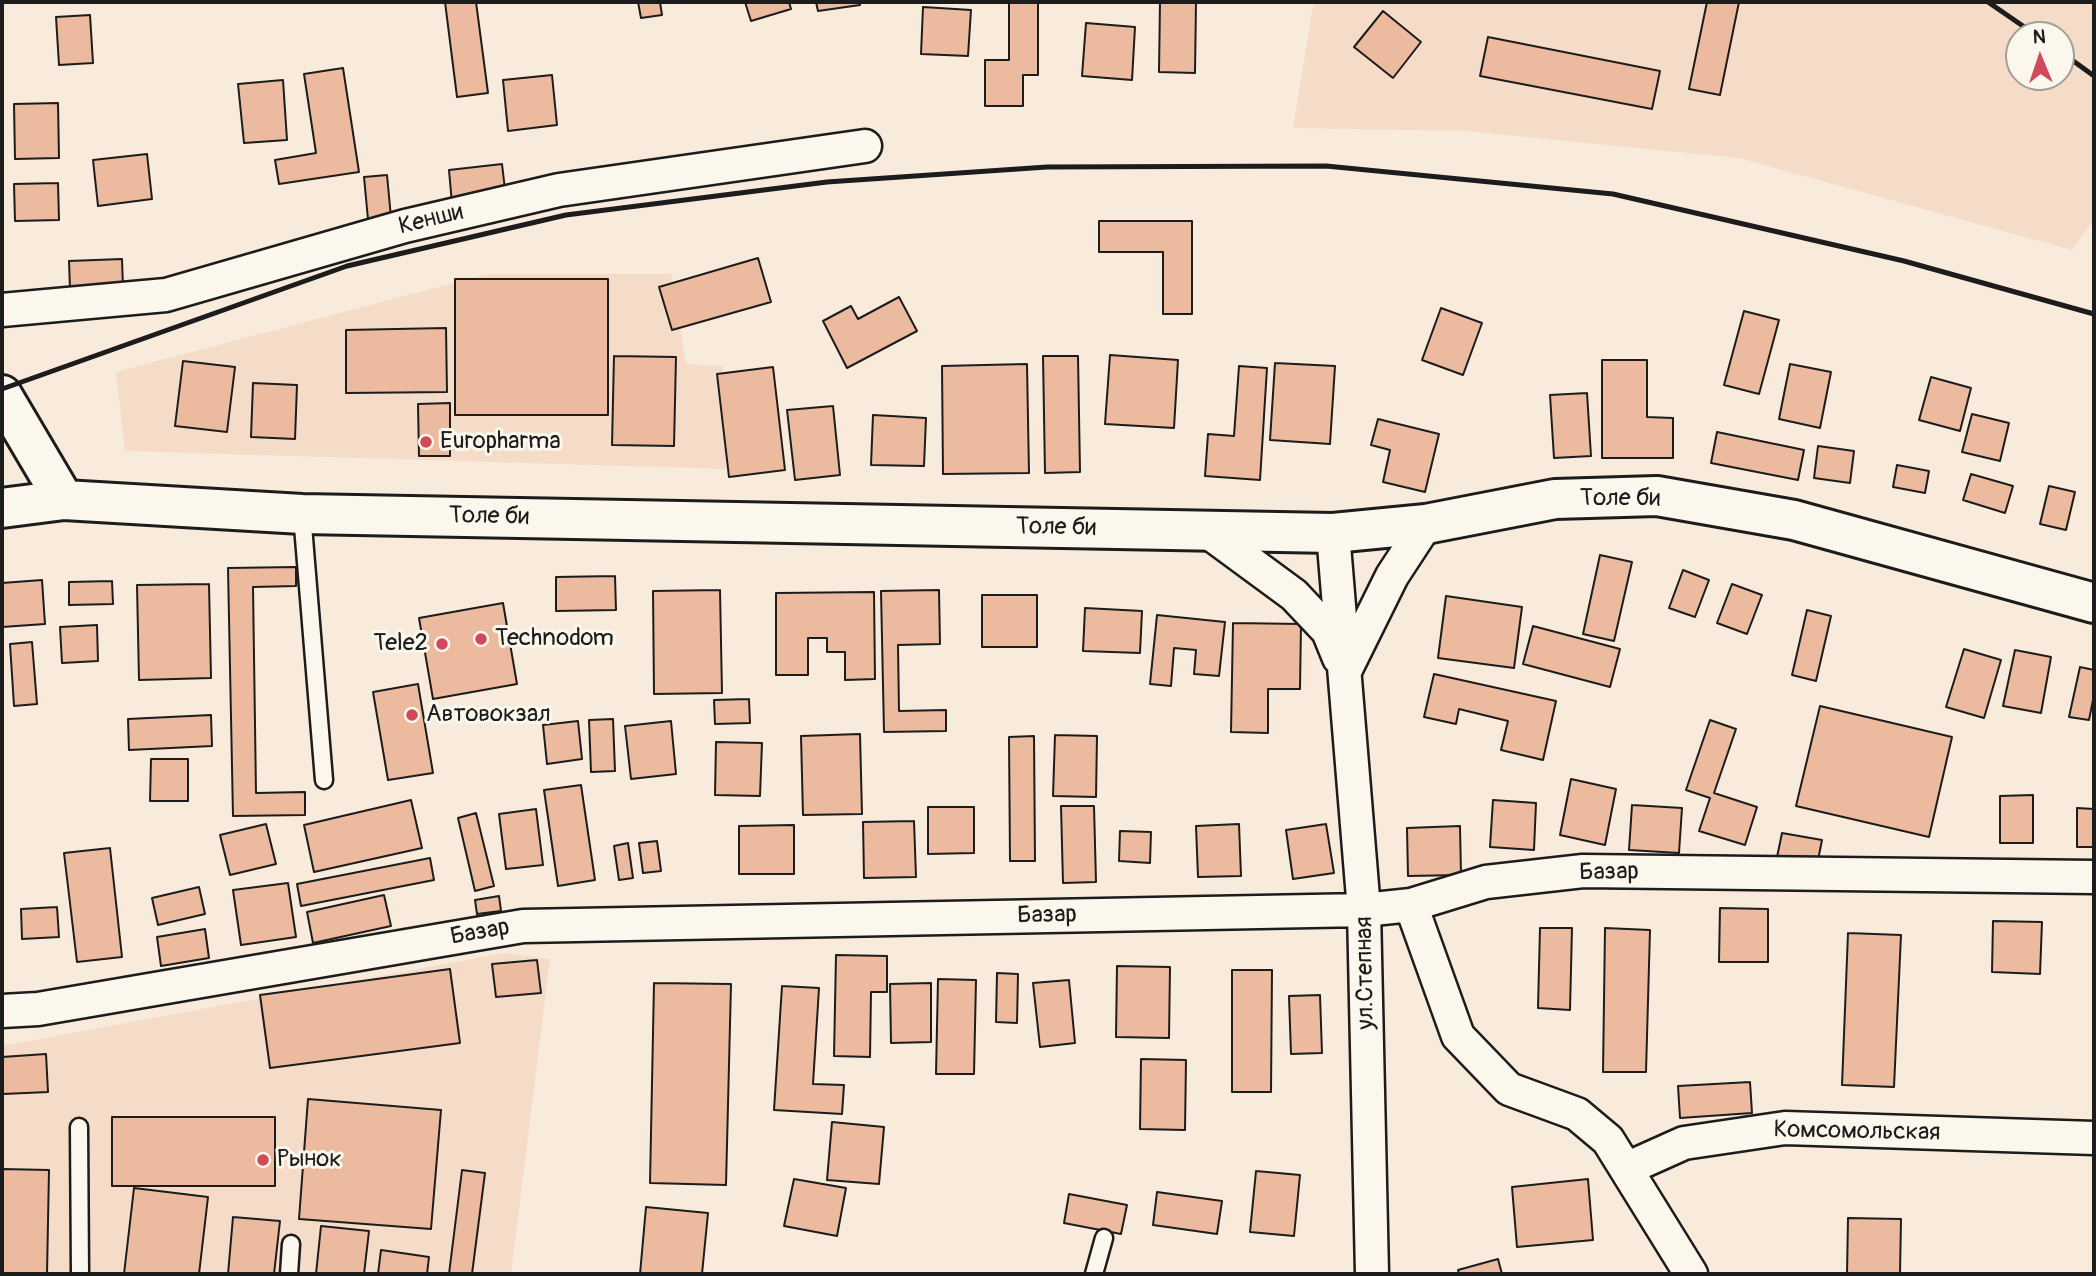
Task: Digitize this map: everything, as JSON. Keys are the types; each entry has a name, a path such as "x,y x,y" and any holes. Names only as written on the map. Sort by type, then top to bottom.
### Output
{"main road":[{"path":"2,395 64,500"},
{"name":"Толе би","path":"2,508 64,500 302,514 1333,533 1426,524 1555,499 1657,496 1794,520 2094,603"}],"street":[{"name":"Кенши","path":"2,310 166,295 405,226 559,190 865,146"},
{"path":"1344,672 1392,576 1426,524"},
{"path":"1207,531 1294,595 1328,631 1344,672"},
{"name":"ул.Степная","path":"1333,533 1364,910 1372,1274"},
{"name":"Базар","path":"2,1011 38,1009 523,926 1364,910 1411,905 1486,882 1583,871 2094,877"},
{"path":"1411,905 1458,1036 1509,1089 1577,1114 1608,1140 1691,1274"},
{"name":"Комсомольская","path":"1626,1169 1684,1143 1784,1128 2094,1138"}],"lane":[{"path":"302,514 324,780"},
{"path":"79,1127 80,1274"},
{"path":"1094,1274 1104,1238"},
{"path":"289,1274 292,1244"}],"shaded area":[{"path":"1316,2 2094,2 2094,220 2072,250 1739,158 1467,131 1293,128 1313,6"},
{"path":"488,274 671,274 686,364 723,366 726,469 125,451 116,372"},
{"name":"Рынок","path":"504,953 550,959 511,1274 2,1274 2,1046"}],"building":[{"path":"445,2 476,2 488,93 457,97"},
{"path":"638,2 660,2 662,15 641,18"},
{"path":"745,2 789,2 791,9 751,21"},
{"path":"816,2 860,2 860,5 818,11"},
{"path":"1009,2 1038,2 1038,75 1023,75 1023,106 985,106 985,60 1009,60"},
{"path":"1160,2 1196,2 1195,73 1159,72"},
{"path":"1707,2 1739,2 1720,95 1689,89"},
{"path":"923,7 971,10 968,56 921,54"},
{"path":"1383,11 1421,42 1393,78 1354,47"},
{"path":"90,15 93,63 59,65 56,17"},
{"path":"1086,23 1135,27 1132,80 1082,76"},
{"path":"1488,37 1660,71 1652,109 1480,76"},
{"path":"343,68 359,172 279,184 275,160 316,153 304,74"},
{"path":"552,75 557,125 508,131 503,80"},
{"path":"283,80 287,140 244,143 238,84"},
{"path":"58,103 59,158 15,159 14,104"},
{"path":"147,154 152,199 98,206 93,160"},
{"path":"502,164 506,198 452,204 449,170"},
{"path":"387,175 392,228 369,230 364,177"},
{"path":"58,183 59,220 15,221 14,184"},
{"path":"1099,221 1192,221 1192,314 1163,314 1163,252 1099,252"},
{"path":"758,258 771,302 672,330 659,287"},
{"path":"122,259 123,288 70,289 69,261"},
{"path":"455,279 608,279 608,415 455,415"},
{"path":"899,297 917,331 847,368 823,321 851,306 858,319"},
{"path":"1441,308 1482,323 1463,375 1422,360"},
{"path":"1744,311 1779,320 1759,394 1724,385"},
{"path":"446,328 447,392 346,393 346,330"},
{"path":"1110,355 1178,360 1174,428 1105,424"},
{"path":"614,356 676,357 674,446 612,445"},
{"path":"1043,356 1078,356 1080,472 1045,473"},
{"path":"1602,360 1647,360 1647,417 1673,418 1673,458 1602,458"},
{"path":"183,361 235,367 227,432 175,426"},
{"path":"1275,363 1335,366 1330,444 1270,440"},
{"path":"1027,364 1029,473 943,474 942,366"},
{"path":"1790,364 1831,372 1820,428 1779,419"},
{"path":"1239,366 1267,368 1260,480 1205,476 1208,434 1234,436"},
{"path":"773,367 785,470 729,477 717,374"},
{"path":"1931,377 1971,388 1960,431 1919,420"},
{"path":"253,383 297,385 295,439 251,437"},
{"path":"1587,393 1591,456 1554,458 1550,395"},
{"path":"450,403 450,456 419,456 418,404"},
{"path":"833,406 840,475 795,480 787,410"},
{"path":"1972,414 2009,423 2000,461 1962,452"},
{"path":"873,415 926,418 924,466 871,465"},
{"path":"1378,419 1439,434 1425,492 1383,482 1390,450 1371,445"},
{"path":"1717,432 1804,450 1798,480 1711,463"},
{"path":"1818,446 1854,451 1850,483 1814,478"},
{"path":"1897,465 1929,471 1925,493 1893,487"},
{"path":"1971,474 2013,486 2005,513 1963,500"},
{"path":"2049,486 2075,492 2066,530 2040,524"},
{"path":"1600,555 1632,562 1614,641 1583,634"},
{"path":"296,567 296,586 253,587 256,793 305,792 305,815 233,816 228,568"},
{"path":"1683,570 1709,580 1695,617 1669,608"},
{"path":"615,576 616,610 556,611 556,577"},
{"path":"42,580 45,624 2,627 2,583"},
{"path":"112,581 113,604 69,605 69,582"},
{"path":"209,584 211,678 139,680 137,585"},
{"path":"1732,584 1762,595 1747,634 1717,623"},
{"path":"720,590 722,693 654,694 653,591"},
{"path":"939,590 940,644 898,645 899,711 946,710 946,731 884,732 881,591"},
{"path":"874,592 875,679 845,680 845,652 827,652 827,638 808,638 808,675 776,675 776,593"},
{"path":"982,595 1037,595 1037,647 982,647"},
{"path":"1446,596 1522,607 1514,668 1438,658"},
{"path":"503,603 517,684 433,699 419,618"},
{"path":"1085,608 1142,611 1140,653 1083,651"},
{"path":"1807,610 1831,616 1816,681 1792,675"},
{"path":"1157,615 1225,622 1219,676 1194,674 1196,650 1174,648 1171,686 1150,684"},
{"path":"1233,623 1301,624 1300,689 1268,689 1268,733 1231,732"},
{"path":"97,625 98,661 62,663 60,627"},
{"path":"1533,626 1620,649 1610,687 1523,664"},
{"path":"32,642 37,704 14,706 10,644"},
{"path":"1964,649 2001,660 1984,718 1946,707"},
{"path":"2015,650 2051,657 2041,713 2003,706"},
{"path":"2080,667 2094,670 2094,695 2089,720 2069,717"},
{"path":"1434,674 1556,701 1543,760 1501,750 1508,721 1459,709 1456,724 1424,717"},
{"path":"418,684 433,773 388,780 373,692"},
{"path":"749,699 750,723 715,724 714,700"},
{"path":"1820,706 1952,737 1929,837 1796,806"},
{"path":"211,715 212,746 129,750 128,719"},
{"path":"613,719 615,771 591,772 589,720"},
{"path":"1710,720 1736,729 1714,793 1757,807 1745,845 1699,831 1710,798 1686,790"},
{"path":"578,721 582,759 547,764 543,725"},
{"path":"671,721 676,774 631,779 625,726"},
{"path":"860,734 862,814 803,815 801,736"},
{"path":"1055,735 1097,736 1096,797 1053,796"},
{"path":"1034,736 1035,861 1010,861 1009,737"},
{"path":"716,742 762,743 760,796 715,795"},
{"path":"151,759 188,759 188,801 150,801"},
{"path":"1571,779 1616,789 1605,845 1560,835"},
{"path":"581,785 595,880 558,886 544,790"},
{"path":"2033,795 2033,843 2000,843 2000,796"},
{"path":"411,800 422,848 314,872 304,825"},
{"path":"1493,800 1536,803 1534,850 1490,847"},
{"path":"1632,805 1682,808 1679,853 1629,850"},
{"path":"1061,806 1094,806 1096,882 1063,883"},
{"path":"928,807 974,807 974,853 928,854"},
{"path":"2077,808 2094,809 2094,847 2077,847"},
{"path":"536,809 543,865 506,869 499,814"},
{"path":"476,813 494,886 475,891 458,818"},
{"path":"914,821 916,877 864,878 863,822"},
{"path":"266,824 276,864 230,875 220,835"},
{"path":"1239,824 1241,876 1198,877 1196,826"},
{"path":"1326,824 1334,873 1293,879 1286,830"},
{"path":"794,825 794,874 739,874 739,826"},
{"path":"1460,826 1461,875 1408,876 1407,828"},
{"path":"1120,831 1151,832 1150,863 1119,861"},
{"path":"1782,833 1822,840 1816,870 1776,862"},
{"path":"657,841 661,871 643,873 639,843"},
{"path":"628,843 633,878 619,880 614,846"},
{"path":"110,848 122,957 77,962 64,853"},
{"path":"430,858 434,880 301,906 297,884"},
{"path":"288,883 296,937 241,945 233,890"},
{"path":"199,887 205,914 158,925 152,898"},
{"path":"384,895 391,926 313,943 307,912"},
{"path":"499,896 501,911 477,914 475,900"},
{"path":"57,907 59,937 22,939 21,909"},
{"path":"1720,908 1768,909 1768,962 1719,962"},
{"path":"1993,921 2042,922 2040,974 1992,972"},
{"path":"1540,928 1572,928 1570,1010 1538,1008"},
{"path":"1605,928 1650,930 1646,1072 1603,1072"},
{"path":"205,929 209,958 161,966 157,937"},
{"path":"1848,933 1901,935 1894,1087 1842,1085"},
{"path":"836,955 887,956 887,992 871,992 870,1057 834,1056"},
{"path":"537,960 541,993 496,997 492,964"},
{"path":"1117,966 1170,967 1169,1038 1116,1037"},
{"path":"450,969 460,1043 270,1068 260,995"},
{"path":"1232,970 1272,970 1271,1092 1232,1092"},
{"path":"997,973 1018,974 1017,1023 996,1022"},
{"path":"938,979 976,980 974,1074 936,1074"},
{"path":"1069,980 1075,1043 1040,1047 1033,983"},
{"path":"654,983 731,984 726,1185 650,1183"},
{"path":"931,983 931,1042 891,1043 890,984"},
{"path":"782,986 819,988 813,1084 844,1085 842,1114 774,1110"},
{"path":"1320,995 1322,1053 1291,1054 1289,996"},
{"path":"46,1054 48,1092 3,1094 2,1057"},
{"path":"1141,1059 1186,1060 1185,1130 1140,1129"},
{"path":"1750,1082 1752,1113 1680,1118 1678,1086"},
{"path":"308,1099 441,1110 431,1229 299,1219"},
{"path":"112,1117 275,1117 275,1186 112,1186"},
{"path":"832,1122 884,1127 879,1184 827,1180"},
{"path":"2,1169 49,1170 47,1274 2,1274"},
{"path":"462,1170 485,1173 472,1274 449,1274"},
{"path":"1256,1171 1300,1175 1294,1236 1250,1232"},
{"path":"794,1179 846,1188 837,1236 784,1226"},
{"path":"1588,1179 1593,1240 1517,1247 1512,1187"},
{"path":"134,1188 208,1197 199,1274 124,1274"},
{"path":"1157,1192 1222,1201 1217,1234 1153,1225"},
{"path":"1069,1194 1127,1205 1121,1234 1064,1223"},
{"path":"646,1207 708,1213 702,1274 640,1274"},
{"path":"233,1217 280,1221 274,1274 228,1274"},
{"path":"1848,1218 1901,1219 1900,1274 1847,1274"},
{"path":"321,1226 369,1231 364,1274 316,1274"},
{"path":"381,1250 429,1257 427,1274 378,1274"},
{"path":"1498,1259 1502,1274 1459,1274 1458,1270"}],"railway":[{"path":"1988,2 2016,21"},
{"path":"2075,62 2094,76"},
{"path":"2,389 347,266 566,215 827,182 1047,167 1326,166 1613,194 1904,261 2094,314"}],"place":[{"name":"Europharma","path":"426,442"},
{"name":"Technodom","path":"481,639"},
{"name":"Tele2","path":"442,644"},
{"name":"Автовокзал","path":"412,715"},
{"name":"Рынок","path":"263,1160"}]}
